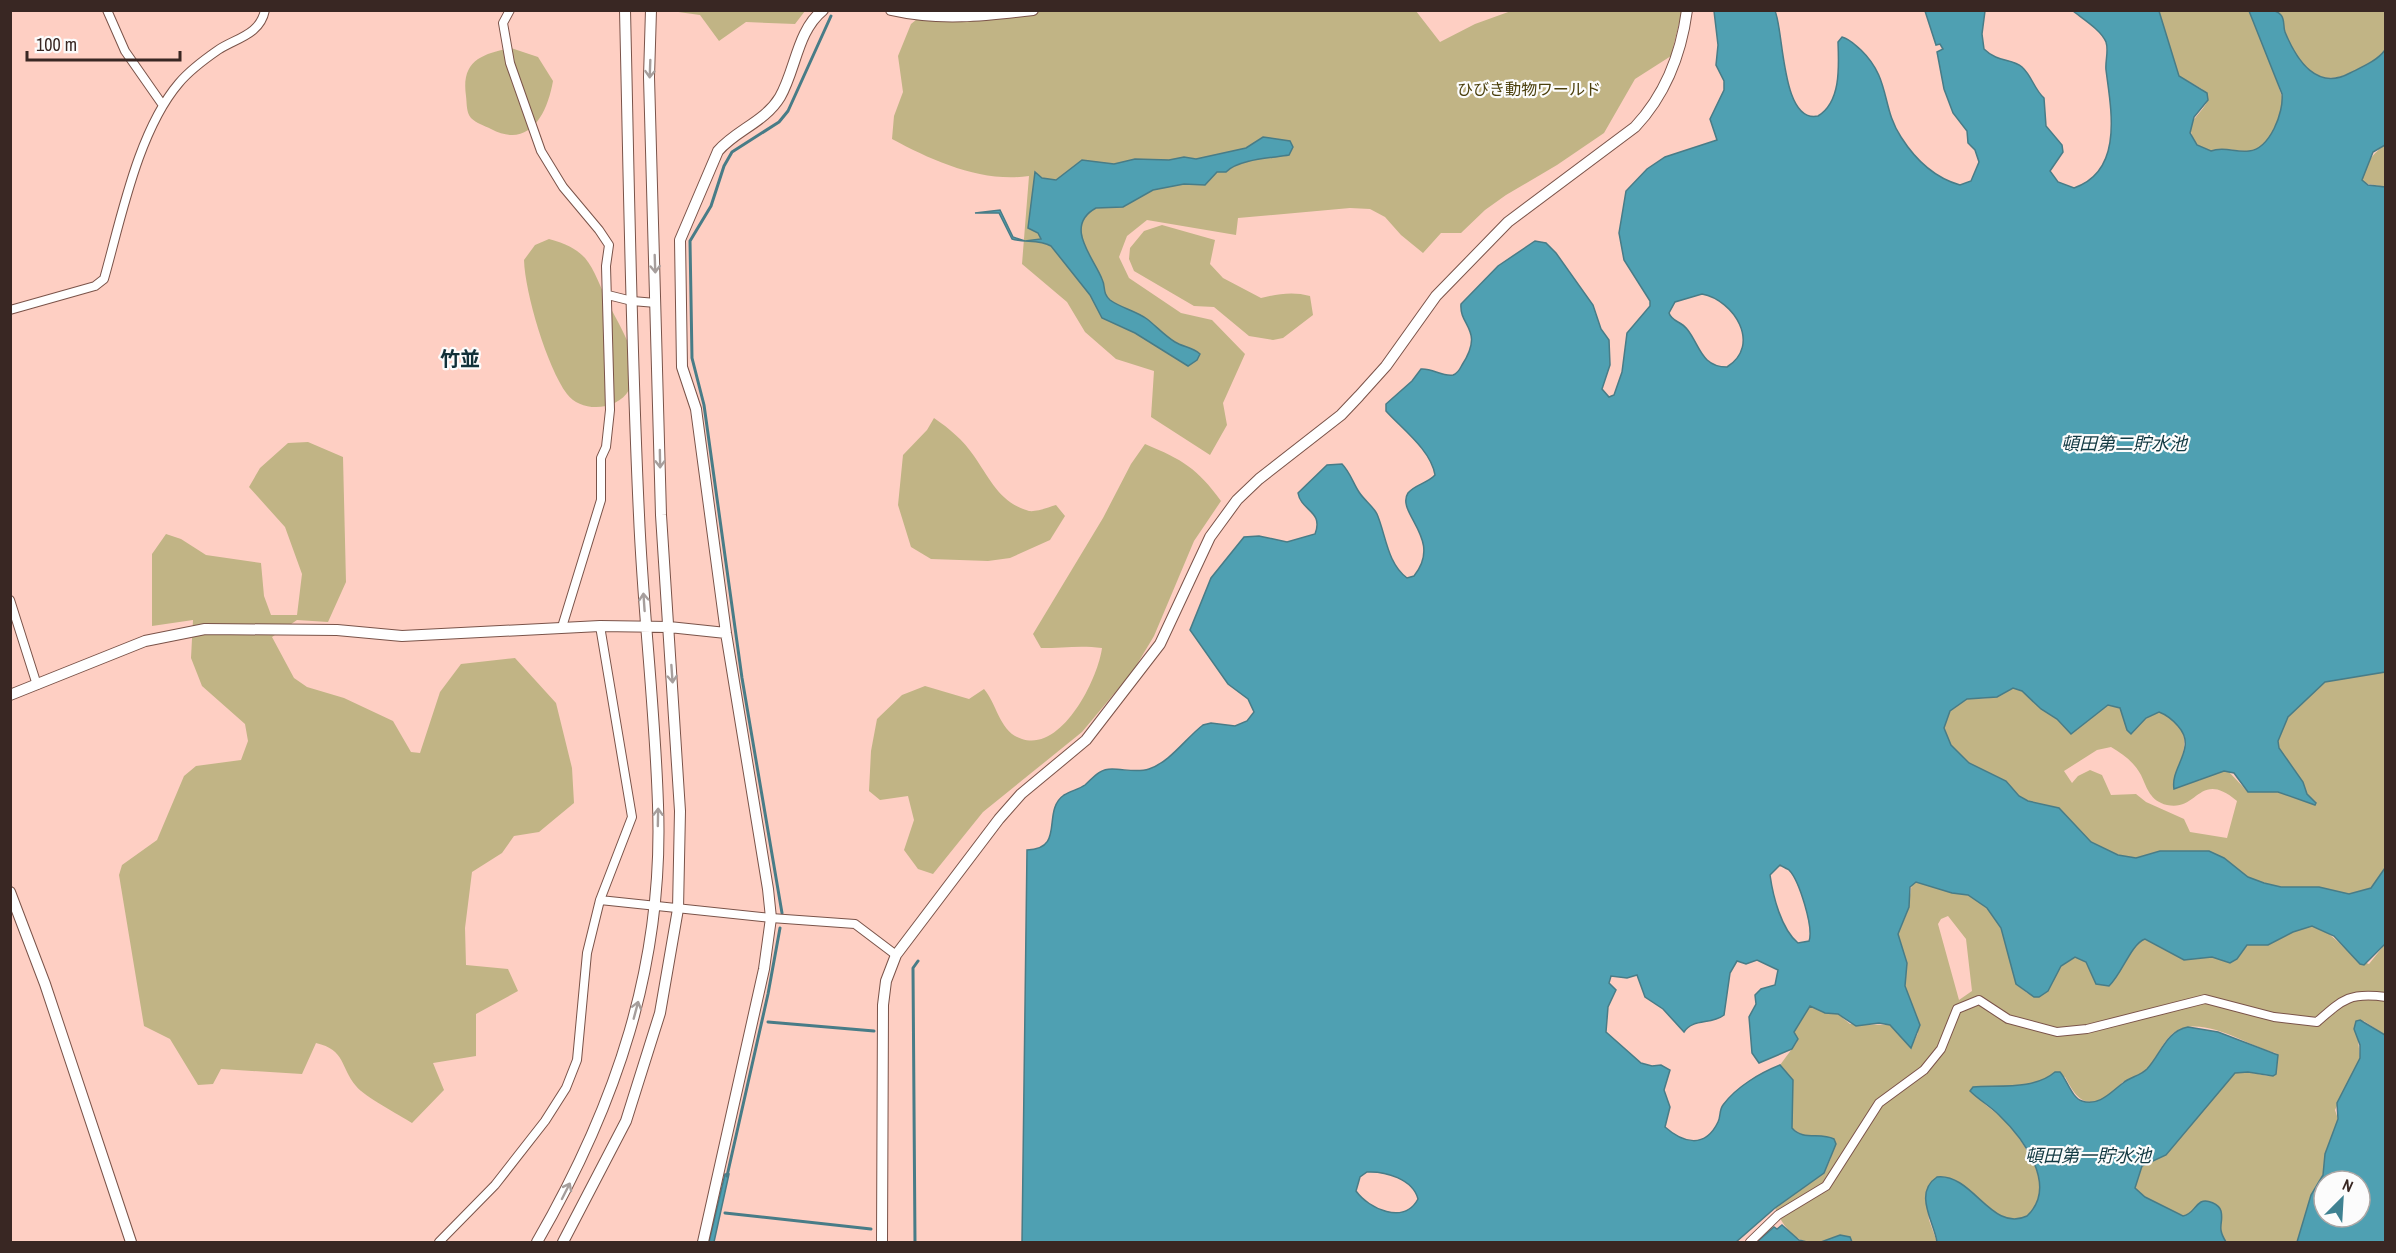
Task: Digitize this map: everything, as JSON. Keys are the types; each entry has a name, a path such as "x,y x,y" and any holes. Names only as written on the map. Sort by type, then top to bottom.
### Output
{"street":[{"path":"107,10 125,51 162,104"},
{"path":"10,310 95,286 104,279 125,203 162,104 181,80 218,50 257,28 265,10"},
{"path":"510,10 504,23 510,63 541,151 563,187 609,245 610,410 606,447 601,458 601,500 562,627"},
{"path":"537,1242 597,1127 626,1048 642,991 655,906 658,806 639,515 625,10"},
{"path":"563,1242 626,1121 660,1013 678,909 680,811 661,514 649,77 651,10"},
{"path":"703,1242 764,969 771,918 726,633 696,409 682,367 680,240 718,152 726,142 773,109 782,94 806,32 814,18 823,10"},
{"path":"891,10 922,17 975,18 1033,10"},
{"path":"882,1242 883,1005 886,981 896,955 999,819 1021,794 1086,740 1160,644 1210,537 1237,500 1259,479 1315,437 1359,396 1386,366 1436,296 1508,222 1635,127 1651,110 1667,84 1678,53 1687,10"},
{"path":"608,295 632,302 656,303"},
{"path":"10,600 37,685"},
{"path":"10,695 144,641 205,629 337,630 402,636 600,626 669,627 726,633"},
{"path":"439,1242 495,1185 545,1121 566,1088 577,1059 587,953 600,900 632,817 600,626"},
{"path":"10,892 45,984 131,1242"},
{"path":"600,900 771,918 855,924 896,955"},
{"path":"1750,1242 1778,1215 1826,1186 1879,1102 1924,1070 1941,1049 1958,1009 1979,1000 2008,1019 2057,1032 2087,1029 2205,999 2274,1017 2317,1022 2340,1002 2354,995 2385,997"}],"green space":[{"path":"671,11 805,11 795,24 746,22 719,41 700,15"},
{"name":"ひびき動物ワールド","path":"927,11 1416,11 1440,42 1475,24 1511,11 1682,11 1671,56 1635,79 1604,133 1557,165 1506,195 1485,210 1461,233 1441,233 1423,253 1401,235 1385,217 1370,209 1350,208 1238,218 1236,235 1147,220 1127,236 1119,257 1129,278 1181,313 1212,320 1245,354 1223,403 1227,425 1210,455 1151,417 1154,371 1116,359 1085,332 1067,302 1022,264 1029,176 1011,177 976,173 941,162 892,139 894,116 903,92 898,56 911,24"},
{"path":"2159,11 2249,11 2267,52 2283,100 2281,115 2273,132 2262,145 2249,151 2221,149 2212,151 2197,145 2191,125 2208,100 2202,89 2179,76"},
{"path":"2275,11 2385,11 2385,50 2379,57 2354,71 2330,78 2320,76 2303,65 2285,33 2281,15"},
{"path":"511,48 538,57 553,81 541,116 526,132 516,135 504,134 471,118 467,108 465,84 470,67 475,61 491,53"},
{"path":"2385,145 2385,187 2363,183 2364,172 2369,161"},
{"path":"1162,225 1215,240 1210,264 1223,278 1261,298 1285,294 1310,296 1313,315 1283,338 1273,340 1249,336 1214,307 1194,306 1134,271 1129,259 1130,248 1144,231"},
{"path":"549,239 573,248 587,261 631,349 634,363 630,387 623,397 608,406 590,407 573,400 567,394 559,382 538,329 528,291 524,260 535,245"},
{"path":"934,418 965,445 997,489 1010,502 1029,511 1056,505 1065,516 1050,540 1010,558 988,561 931,559 911,547 898,505 903,455 927,430"},
{"path":"308,442 343,457 346,582 328,622 297,620 272,637 294,678 307,687 344,698 393,721 411,752 420,753 440,692 461,664 515,658 556,703 572,768 574,803 539,832 514,836 502,853 472,872 465,928 466,965 508,969 518,991 476,1014 476,1056 433,1063 444,1090 412,1123 360,1090 338,1055 326,1046 316,1043 302,1074 221,1069 213,1084 198,1085 170,1039 144,1026 119,875 122,865 157,840 184,776 196,766 241,760 248,741 245,724 202,686 191,658 193,620 152,626 152,554 166,534 181,539 206,555 261,563 264,596 271,615 297,615 302,574 285,527 249,487 260,468 288,443"},
{"path":"1145,444 1188,466 1204,480 1221,501 1194,541 1154,636 1133,671 1082,732 983,812 933,874 918,869 904,850 914,820 908,796 880,800 869,791 871,751 877,719 902,695 925,686 969,699 984,689 1009,731 1022,739 1037,740 1051,735 1064,724 1076,710 1085,694 1102,648 1041,648 1033,634 1103,518 1131,464"},
{"path":"2385,672 2385,868 2371,888 2349,894 2319,887 2281,887 2264,883 2248,877 2224,858 2208,851 2160,851 2136,858 2118,855 2091,842 2059,808 2028,801 2019,796 2006,781 1969,763 1951,745 1944,728 1950,711 1967,699 1990,698 2013,688 2022,691 2041,709 2057,719 2071,734 2108,705 2120,708 2123,717 2134,731 2146,718 2159,712 2170,717 2183,731 2184,749 2175,779 2198,781 2218,772 2229,772 2248,792 2278,792 2315,805 2316,802 2307,794 2303,782 2279,748 2278,741 2288,717 2325,682","holes":["2111,747 2135,766 2150,793 2161,803 2177,806 2206,790 2214,789 2224,792 2237,801 2227,838 2190,832 2184,819 2146,802 2136,794 2111,795 2102,775 2090,770 2078,776 2072,783 2064,771 2097,750"]},
{"path":"1920,882 1952,893 1968,895 1987,908 2001,928 2016,984 2027,993 2039,997 2061,966 2075,957 2086,962 2096,984 2109,986 2135,947 2145,939 2184,960 2212,957 2230,963 2237,959 2247,945 2268,945 2293,932 2312,926 2329,934 2354,956 2369,964 2385,944 2385,1035 2364,1021 2356,1021 2360,1058 2335,1110 2338,1119 2325,1154 2324,1169 2312,1169 2312,1193 2297,1242 2226,1242 2221,1234 2221,1214 2198,1206 2189,1215 2176,1213 2153,1202 2135,1188 2142,1166 2166,1155 2235,1073 2248,1072 2268,1076 2275,1070 2278,1056 2276,1053 2218,1031 2194,1026 2183,1028 2171,1035 2144,1071 2123,1082 2110,1095 2094,1102 2082,1100 2065,1077 2052,1074 2046,1079 2026,1085 1973,1087 1979,1098 2014,1132 2035,1167 2040,1192 2037,1204 2023,1218 2013,1220 1995,1214 1961,1185 1943,1177 1926,1192 1929,1220 1937,1242 1852,1242 1850,1237 1839,1237 1813,1243 1793,1234 1782,1222 1775,1208 1824,1173 1831,1158 1816,1135 1804,1136 1792,1128 1791,1087 1786,1072 1780,1065 1797,1042 1794,1032 1810,1006 1838,1014 1850,1024 1890,1025 1911,1048 1918,1033 1918,1019 1905,986 1907,963 1898,934 1907,913 1912,883","holes":["1948,916 1966,939 1972,991 1959,1000 1938,924 1941,919"]}],"water":[{"name":"頓田第二貯水池","path":"1714,11 1775,11 1786,74 1797,106 1806,115 1818,116 1826,110 1835,93 1838,73 1838,42 1842,37 1848,39 1871,61 1882,82 1895,126 1907,145 1934,173 1960,185 1971,181 1979,162 1975,150 1968,143 1967,131 1953,113 1944,89 1937,52 1943,49 1940,44 1936,45 1925,11 1985,11 1982,34 1984,49 1994,56 2022,67 2044,98 2046,126 2062,145 2063,152 2050,171 2058,182 2074,188 2090,180 2101,168 2111,137 2111,120 2106,42 2096,29 2073,11 2159,11 2179,76 2207,93 2208,100 2194,117 2190,133 2197,145 2211,151 2257,149 2269,137 2281,110 2282,94 2249,11 2278,12 2296,53 2302,62 2318,76 2338,78 2369,63 2385,50 2385,145 2373,152 2362,180 2368,185 2385,187 2385,672 2325,682 2288,717 2278,741 2279,748 2303,782 2307,794 2316,803 2315,805 2278,792 2248,792 2234,773 2224,771 2174,789 2174,781 2185,742 2178,726 2159,712 2146,718 2131,734 2127,730 2120,708 2108,705 2071,734 2057,719 2041,709 2022,691 2013,688 1997,697 1967,699 1950,711 1944,728 1951,745 1969,763 2006,781 2019,796 2028,801 2059,808 2091,842 2118,855 2136,858 2160,851 2209,851 2224,858 2248,877 2264,883 2281,887 2319,887 2349,894 2371,888 2385,868 2385,944 2364,965 2360,964 2334,936 2312,926 2293,932 2268,945 2247,945 2237,959 2230,963 2212,957 2184,960 2145,939 2135,947 2109,986 2096,984 2086,962 2075,957 2061,966 2048,991 2039,997 2034,997 2016,984 2001,928 1987,908 1968,895 1952,893 1916,882 1910,887 1909,907 1898,934 1907,963 1905,986 1920,1025 1911,1048 1890,1025 1879,1023 1856,1026 1838,1014 1825,1013 1810,1006 1794,1032 1798,1039 1792,1049 1759,1063 1752,1053 1749,1017 1756,1004 1755,995 1761,989 1775,985 1778,970 1757,960 1746,964 1737,961 1730,973 1724,1015 1692,1025 1684,1032 1663,1009 1645,997 1637,975 1627,978 1611,976 1609,983 1616,990 1608,1007 1606,1032 1641,1063 1652,1066 1661,1065 1670,1070 1664,1090 1670,1107 1665,1127 1686,1140 1700,1140 1713,1131 1728,1098 1757,1076 1780,1065 1793,1080 1792,1128 1801,1134 1834,1139 1836,1144 1824,1173 1775,1208 1736,1242 1022,1242 1027,850 1039,848 1046,843 1050,836 1057,802 1064,795 1085,785 1100,772 1107,769 1135,771 1149,769 1164,761 1203,725 1211,723 1235,726 1247,721 1254,712 1248,699 1228,684 1190,630 1211,578 1244,537 1259,536 1287,542 1315,534 1317,520 1303,504 1298,493 1327,465 1342,464 1345,467 1359,492 1377,514 1395,565 1407,578 1414,576 1422,563 1424,550 1422,539 1406,501 1411,490 1435,475 1428,457 1415,440 1386,411 1386,404 1412,381 1421,369 1449,375 1457,372 1471,344 1471,336 1461,312 1461,304 1498,266 1535,241 1546,243 1556,253 1593,305 1601,329 1609,340 1610,365 1602,389 1609,397 1614,395 1622,372 1627,333 1650,306 1650,301 1624,260 1619,233 1626,191 1647,169 1665,157 1717,140 1710,119 1724,90 1724,81 1716,65 1718,45","holes":["1702,294 1724,305 1740,324 1743,336 1742,347 1737,358 1727,367 1718,366 1706,359 1687,329 1669,313 1675,302","1780,865 1793,875 1808,915 1809,941 1798,943 1782,921 1770,875","1367,1172 1390,1175 1410,1186 1418,1199 1412,1207 1404,1211 1387,1212 1369,1204 1356,1191 1360,1177"]},
{"path":"1263,137 1290,141 1293,147 1289,155 1239,164 1226,172 1217,172 1205,185 1184,184 1153,190 1123,207 1096,208 1086,215 1082,224 1081,233 1084,242 1110,300 1147,319 1175,342 1200,354 1197,360 1188,366 1135,333 1102,318 1090,295 1051,246 1012,239 999,213 975,213 1000,210 1013,237 1025,241 1041,239 1038,233 1028,228 1035,172 1042,178 1056,180 1082,160 1114,164 1135,159 1169,160 1184,157 1196,159 1246,148"},
{"path":"2360,1020 2385,1035 2385,1242 2297,1242 2312,1193 2312,1229 2372,1229 2372,1169 2324,1169 2325,1154 2338,1119 2337,1103 2360,1058 2360,1045 2354,1029 2356,1021"},
{"name":"頓田第一貯水池","path":"2188,1027 2218,1032 2278,1055 2276,1074 2273,1076 2248,1072 2235,1073 2166,1155 2142,1166 2135,1188 2145,1197 2183,1216 2189,1214 2201,1202 2215,1204 2221,1211 2221,1229 2226,1242 1937,1242 1927,1208 1926,1191 1937,1177 1950,1178 1961,1184 1992,1210 2003,1217 2014,1219 2027,1216 2036,1204 2040,1191 2039,1177 2027,1149 1999,1115 1970,1091 1973,1087 2027,1084 2060,1072 2078,1099 2094,1102 2144,1071 2174,1033"},
{"path":"725,1174 729,1174 714,1242 709,1242"},
{"path":"1782,1225 1799,1240 1807,1242 1757,1242 1774,1227 1777,1229"},
{"path":"1840,1235 1850,1237 1852,1242 1821,1242"}],"waterway":[{"path":"782,913 742,678 704,405 692,358 690,241 711,206 724,166 732,152 779,122 788,111 831,16"},
{"path":"727,1176 768,994 780,928"},
{"path":"915,1242 913,968 918,961"},
{"path":"768,1022 874,1031"},
{"path":"725,1213 871,1229"}],"district":[{"name":"竹並","path":"460,358"}]}
